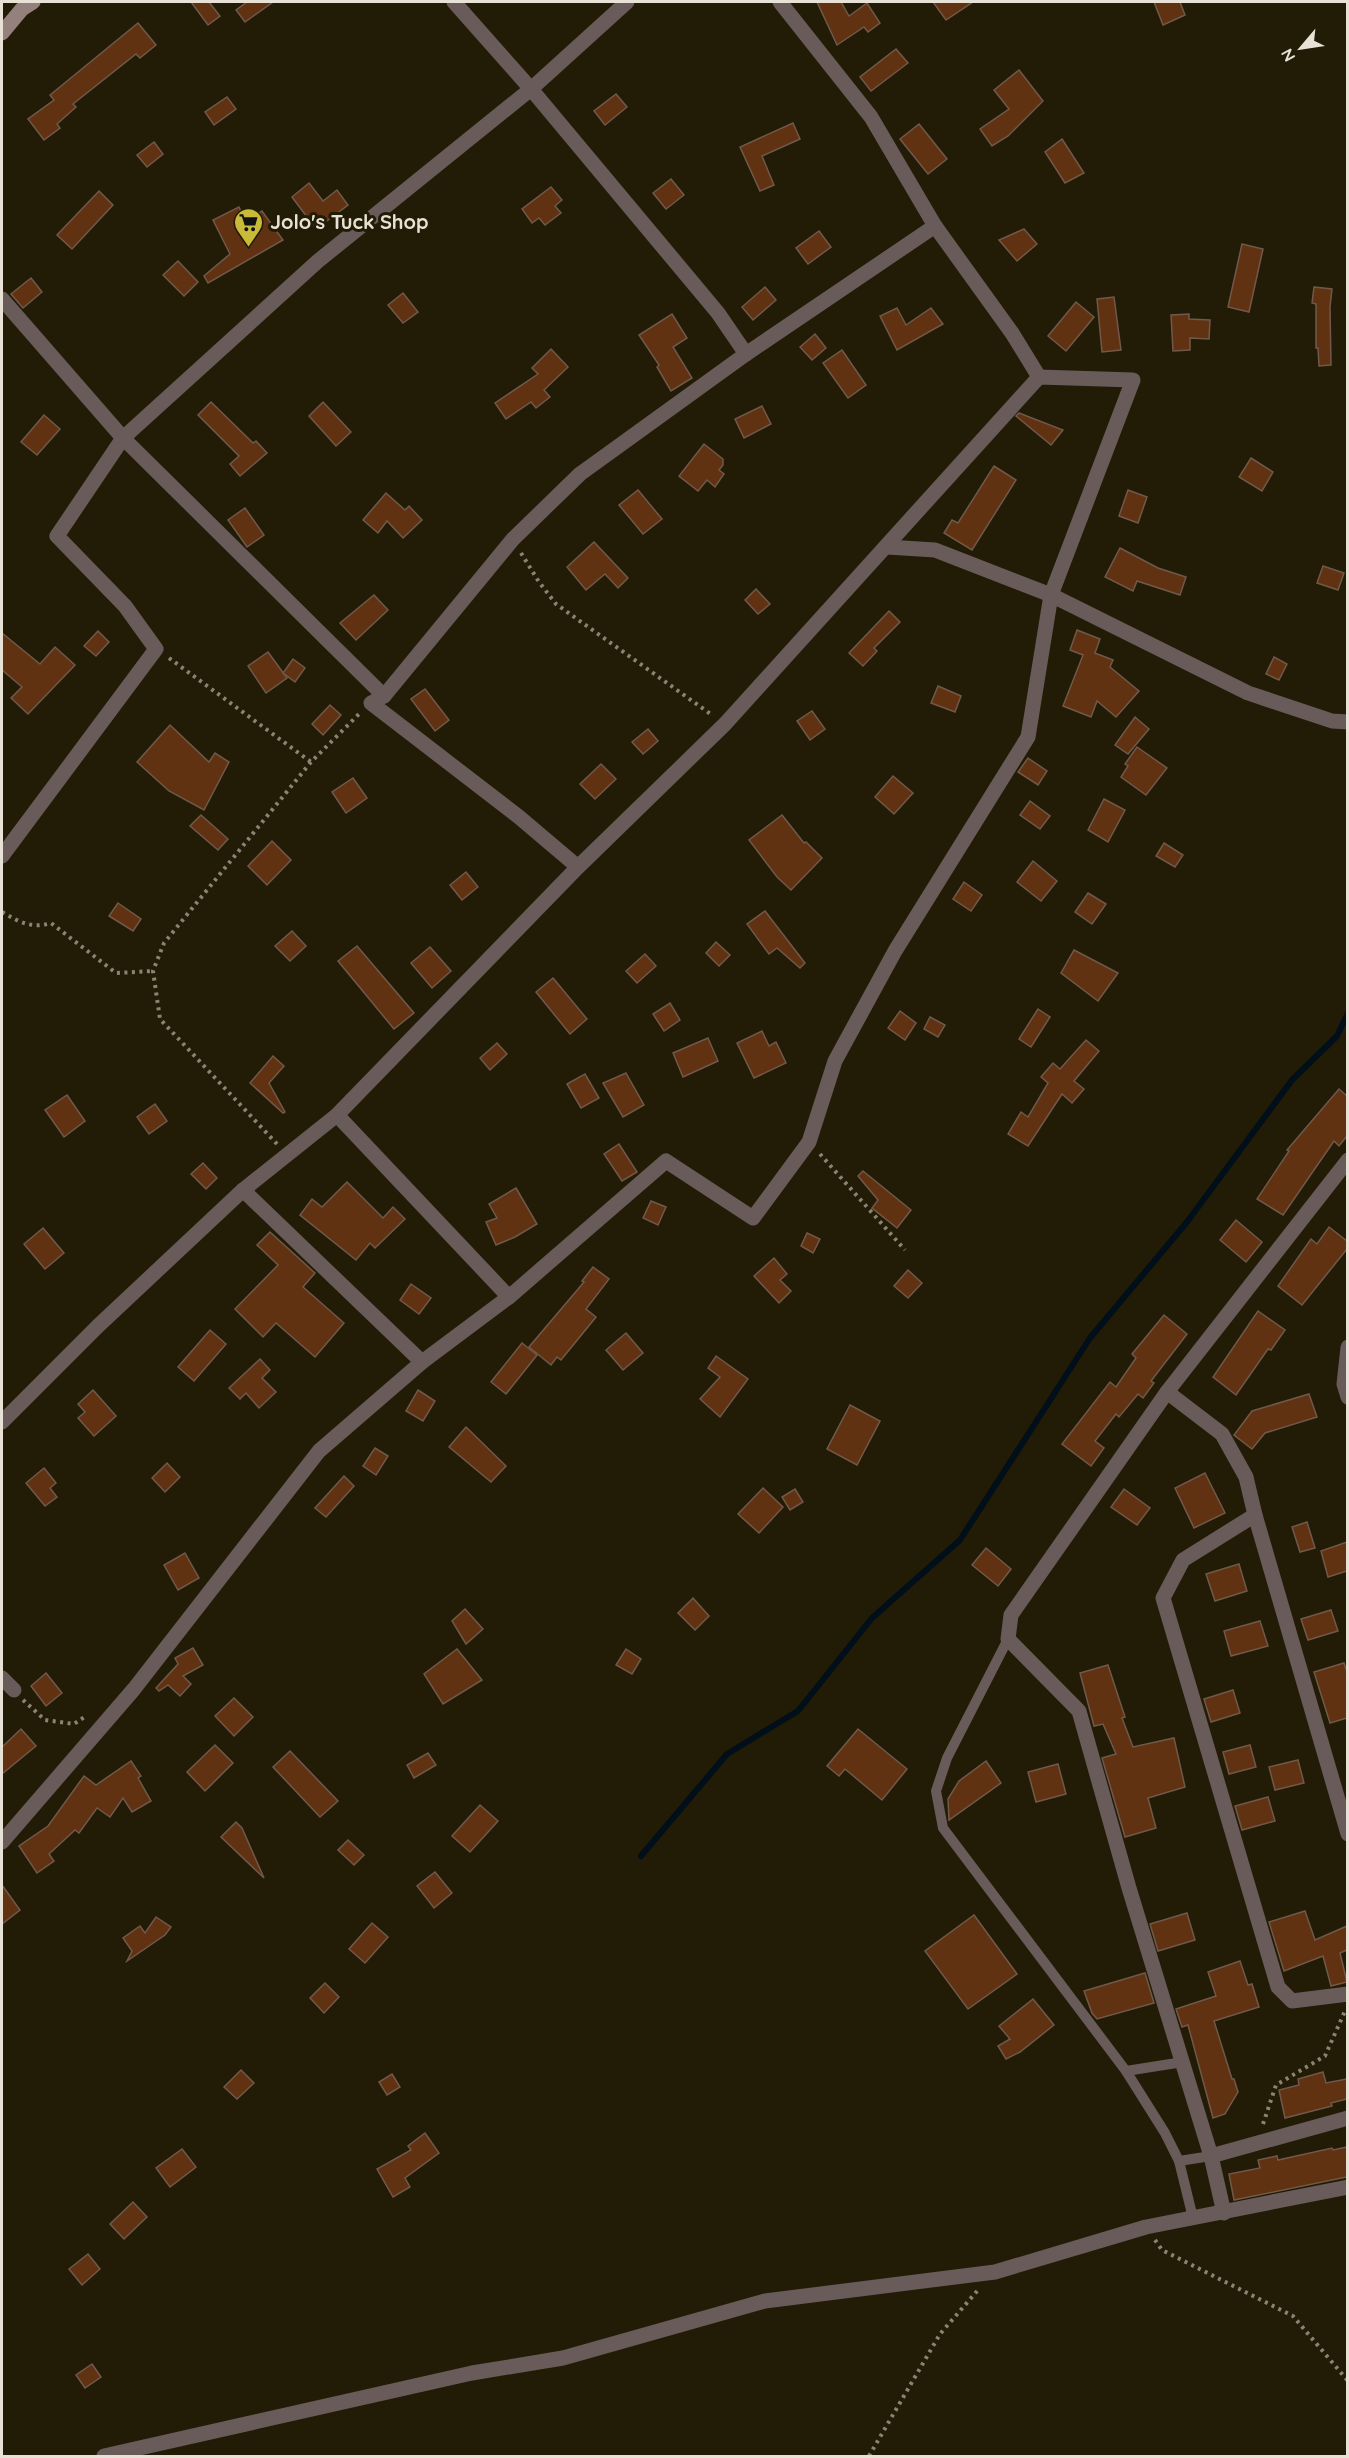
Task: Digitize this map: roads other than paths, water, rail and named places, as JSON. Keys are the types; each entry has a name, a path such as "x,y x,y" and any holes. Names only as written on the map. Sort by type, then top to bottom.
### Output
{"street":[{"path":"2,33 22,9 33,2"},
{"path":"454,2 531,89 718,314 746,354"},
{"path":"2,856 156,649 125,606 57,536 123,438 318,261 531,89 627,2"},
{"path":"780,2 871,117 935,226 1012,333 1039,377"},
{"path":"377,699 513,539 580,474 746,354 935,226"},
{"path":"2,299 123,438 377,699 578,867"},
{"path":"2,1422 98,1326 243,1190 337,1114 578,867 725,724 1039,377"},
{"path":"2,1842 134,1689 319,1451 422,1362 509,1297 666,1161 753,1218 809,1142 835,1061 901,941 1028,737 1050,595 1134,380 1039,377"},
{"path":"887,547 935,550 1050,595 1248,693 1332,721 1347,722"},
{"path":"337,1114 509,1297"},
{"path":"1224,2213 1211,2156 1128,1888 1080,1711 1008,1639 1011,1615 1167,1392 1343,1178 1347,1160"},
{"path":"243,1190 422,1362"},
{"path":"1347,1347 1344,1384 1347,1397"},
{"path":"1167,1392 1222,1434 1246,1477 1347,1834"},
{"path":"1255,1515 1183,1560 1163,1598 1278,1987 1292,2001 1347,1994"},
{"path":"2,1678 14,1690"},
{"path":"1211,2156 1347,2118"},
{"path":"104,2457 472,2373 563,2358 765,2301 994,2272 1146,2227 1347,2187"}],"lane":[{"path":"1008,1639 947,1758 936,1791 943,1828 1126,2071 1165,2133 1179,2161 1193,2218"},
{"path":"1126,2071 1183,2062"},
{"path":"1179,2161 1211,2156"}],"waterway":[{"path":"641,1856 727,1754 798,1711 872,1618 960,1540 1090,1338 1187,1222 1292,1080 1337,1036 1348,1013"}],"place":[{"name":"Jolo's Tuck Shop","path":"249,248"}]}
